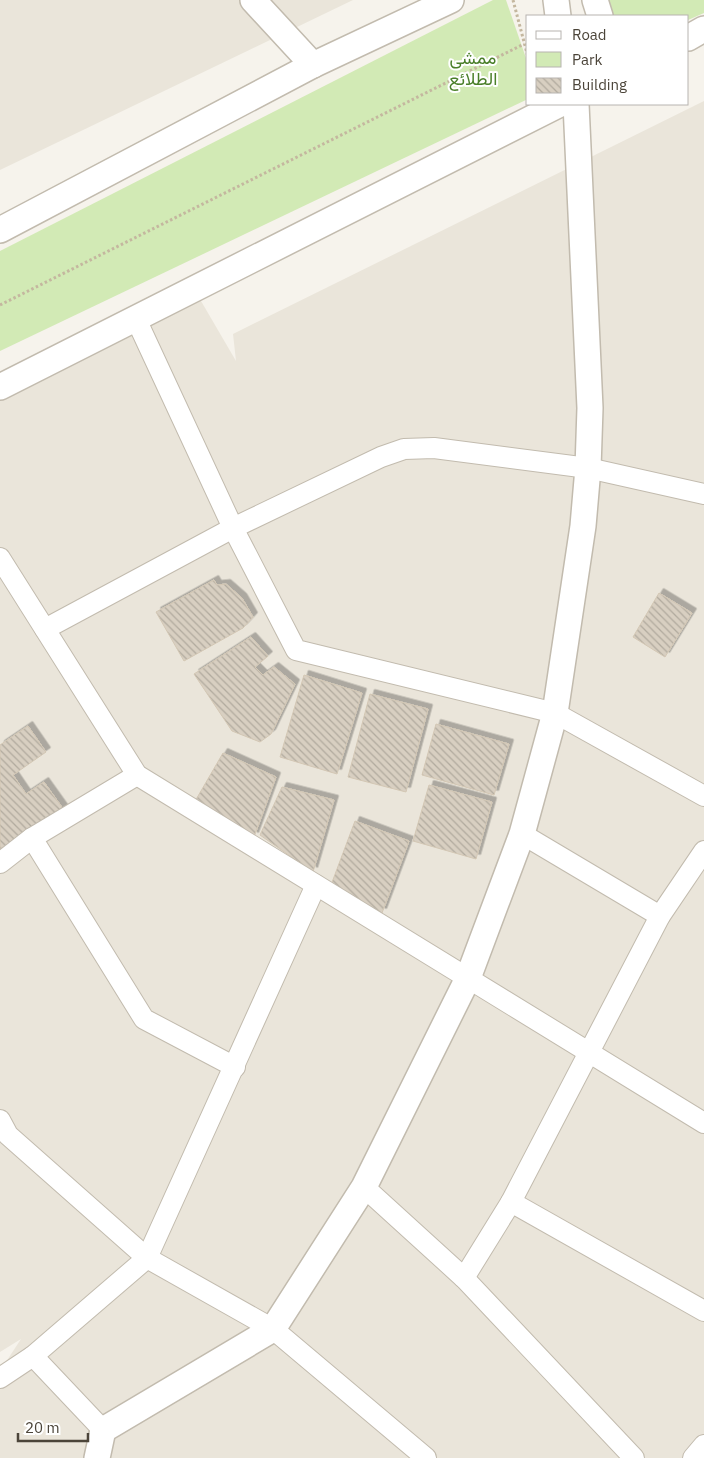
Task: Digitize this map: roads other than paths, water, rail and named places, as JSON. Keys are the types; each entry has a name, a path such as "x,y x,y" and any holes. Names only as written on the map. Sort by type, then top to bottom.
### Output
{"street":[{"path":"253,0 313,66"},
{"path":"0,230 313,66 451,0"},
{"path":"556,0 558,15"},
{"path":"595,0 600,15"},
{"path":"689,37 704,29"},
{"path":"0,386 558,105"},
{"path":"98,1458 103,1430 273,1329 364,1186 468,978 522,834 555,713 583,526 588,468 590,408 576,105"},
{"path":"136,319 233,528 296,650 555,713 704,796"},
{"path":"45,629 233,528 381,457 404,449 434,448 588,468 704,494"},
{"path":"0,558 137,775 704,1123"},
{"path":"0,863 32,838 137,775"},
{"path":"522,834 660,916"},
{"path":"32,838 144,1019 235,1067"},
{"path":"464,1278 511,1202 660,916 704,851"},
{"path":"0,1378 33,1356 147,1258 316,885"},
{"path":"0,1120 8,1135 147,1258 273,1329 426,1458"},
{"path":"364,1186 464,1278 634,1458"},
{"path":"511,1202 704,1311"},
{"path":"33,1356 103,1430"},
{"path":"693,1458 704,1444"}],"park label":[{"name":"ممشى الطلائع","path":"473,68"}]}
